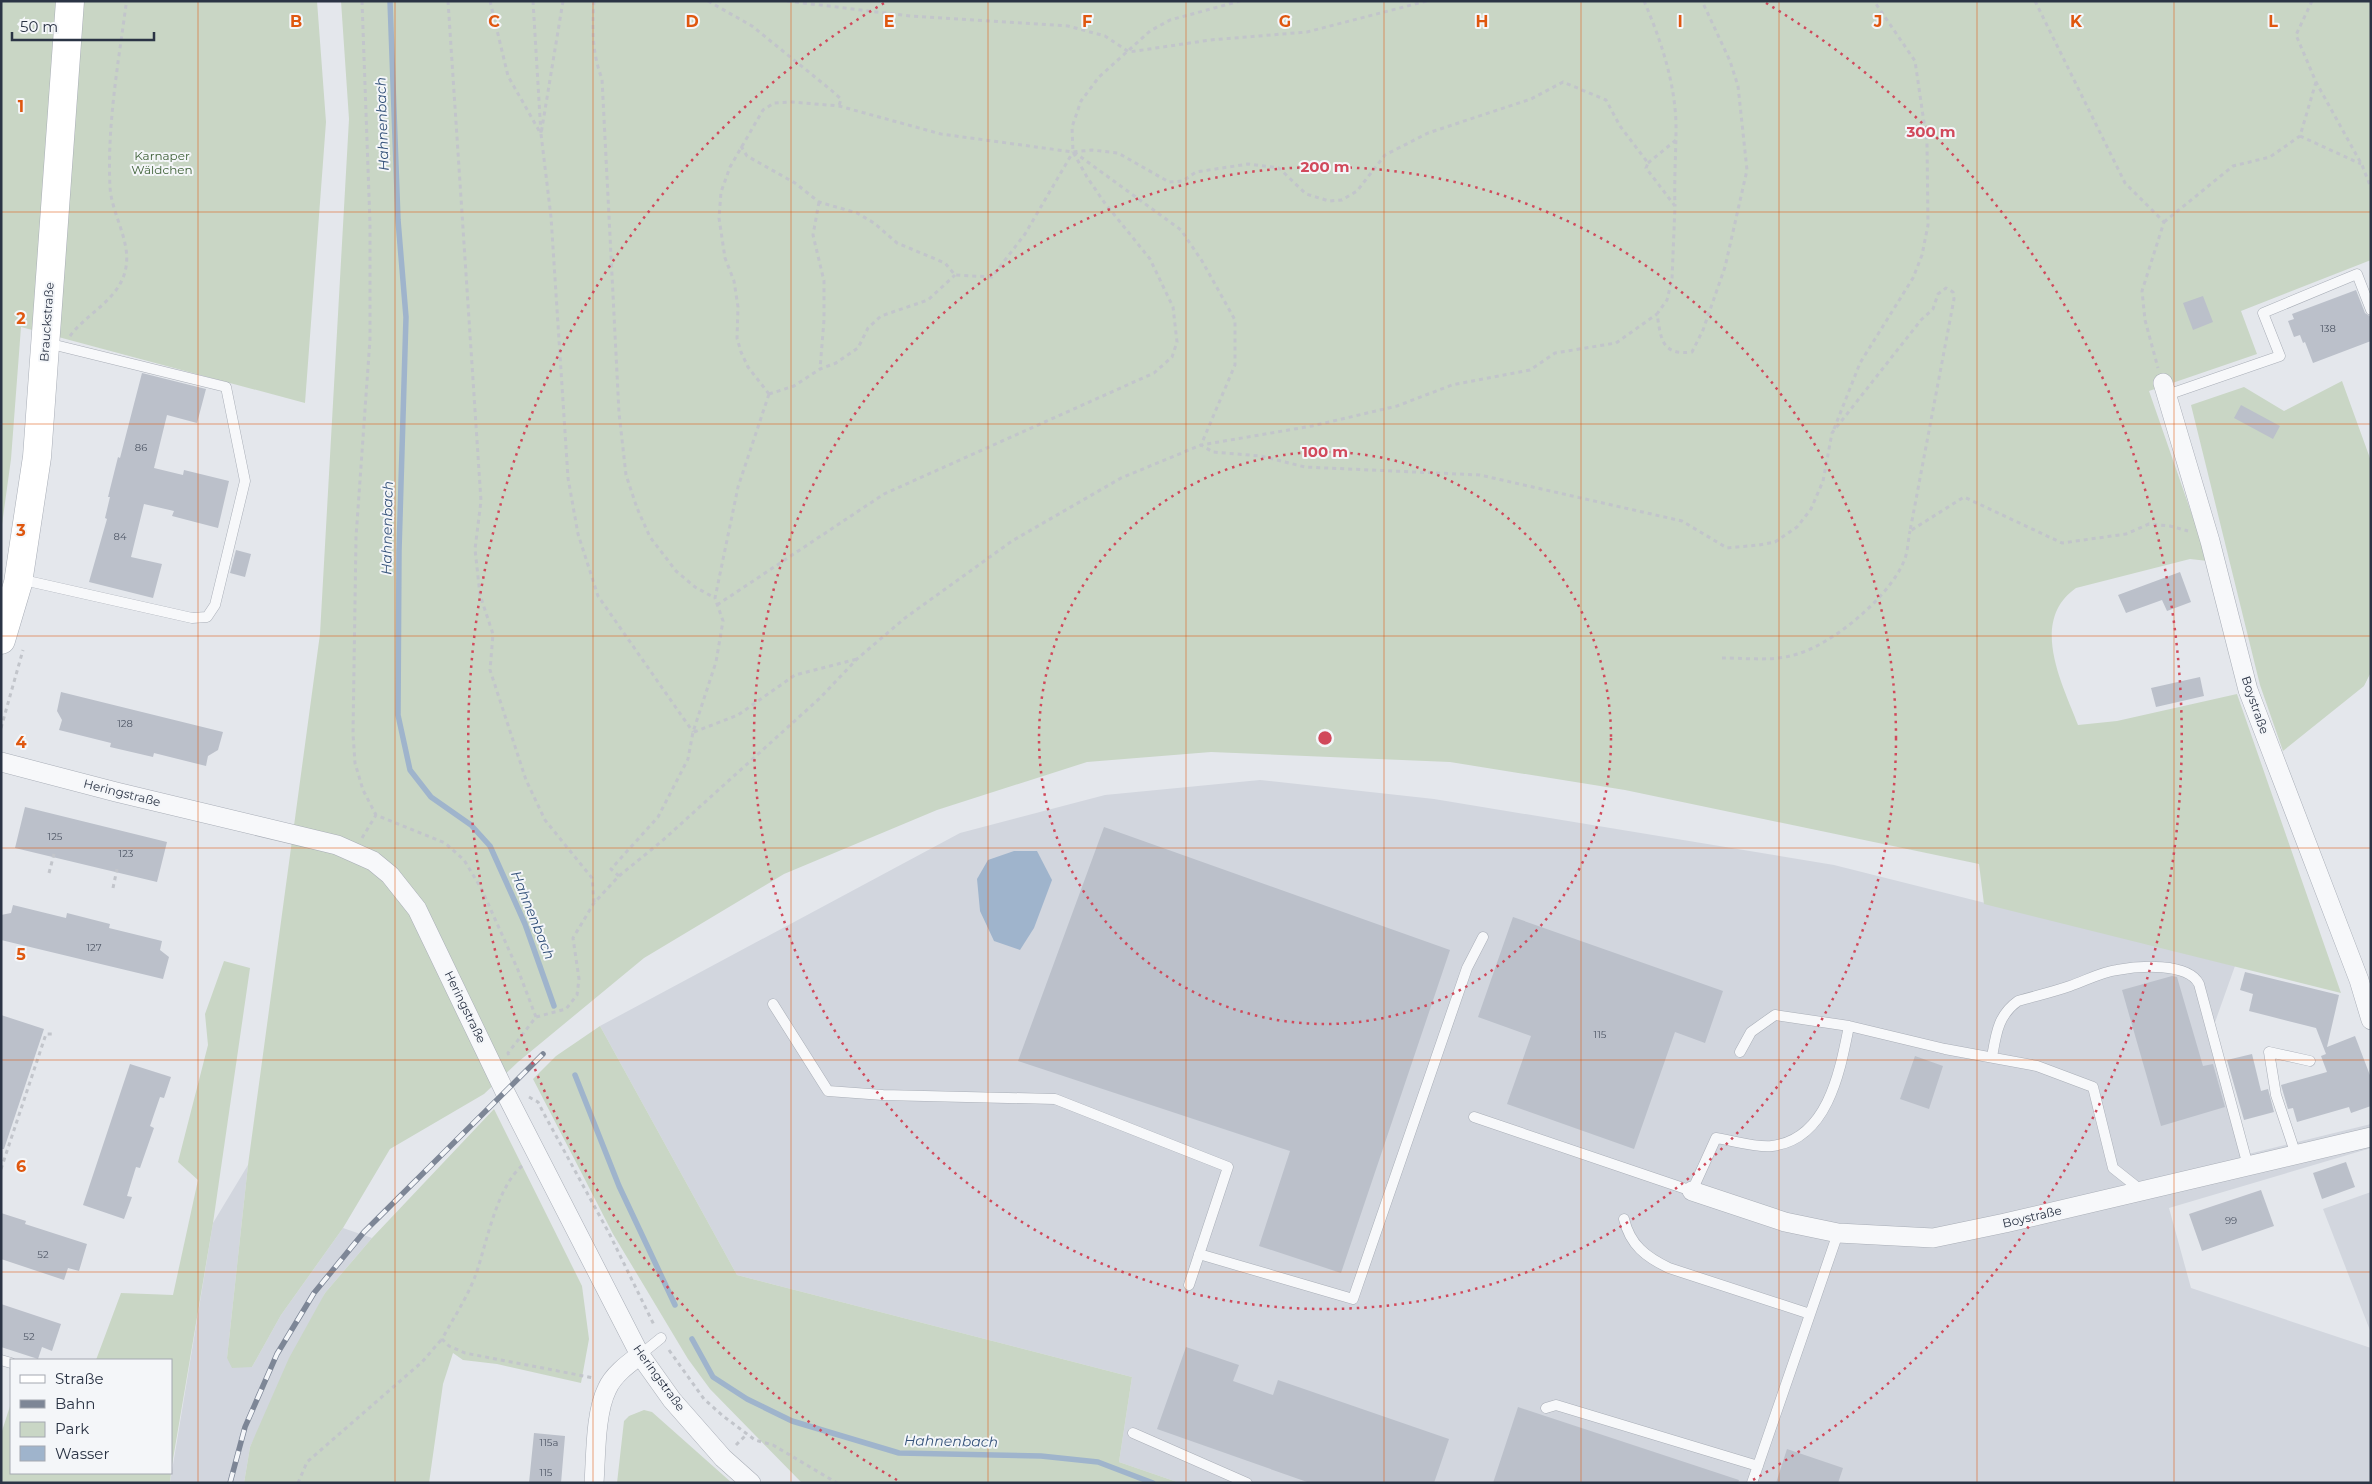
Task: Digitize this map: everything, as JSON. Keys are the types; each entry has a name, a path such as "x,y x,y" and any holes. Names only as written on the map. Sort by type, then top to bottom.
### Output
{"main road":[{"name":"Brauckstraße","path":"1,640 19,579 37,457 57,346 70,1"}],"street":[{"name":"Boystraße","path":"2165,389 2210,541 2248,690 2365,980 2371,1020"},
{"name":"Heringstraße","path":"1,762 116,792 337,845 373,861 404,890 417,909 537,1156 640,1355 672,1400 723,1458 751,1483"},
{"name":"Boystraße","path":"1692,1191 1785,1222 1838,1233 1933,1238 2371,1137"},
{"path":"594,1483 600,1417 607,1389 640,1355"}],"lane":[{"path":"2165,389 2280,356 2262,313 2357,274 2371,310"},
{"path":"19,579 192,618 207,617 215,605 245,481 226,387 57,346"},
{"path":"1199,1254 1353,1299 1466,968 1483,937"},
{"path":"1992,1057 1999,1021 2009,1007 2018,1001 2116,970 2155,967 2175,968 2186,972 2195,976 2199,984 2248,1166"},
{"path":"773,1004 828,1091 1055,1098 1228,1167 1189,1284"},
{"path":"1740,1052 1751,1032 1775,1015 1849,1026 1945,1049 2037,1066 2093,1087 2113,1168 2142,1191"},
{"path":"1474,1117 1692,1191 1716,1138 1772,1146 1794,1140 1816,1121 1839,1076 1849,1026"},
{"path":"2296,1154 2276,1095 2269,1052 2310,1061"},
{"path":"1624,1219 1636,1246 1652,1260 1670,1268 1810,1314"},
{"path":"1752,1483 1838,1233"},
{"path":"640,1355 661,1338"},
{"path":"1546,1408 1556,1406 1758,1466"},
{"path":"1134,1434 1247,1483"}],"path":[{"path":"362,1 370,224 370,340 356,537 353,734 358,772 363,790 376,815 445,843 464,860 481,888 518,970 536,1017"},
{"path":"448,1 481,501 475,549 480,595 493,634 490,670 526,780 545,820 592,878 594,903"},
{"path":"490,1 508,76 540,134"},
{"path":"533,1 540,134 551,217 568,478 578,534 598,596 693,732"},
{"path":"540,134 563,1"},
{"path":"594,1 592,36 595,59 602,79 619,413 626,475 637,508 650,537 676,571 695,587 715,598"},
{"path":"708,1 752,26 841,99 839,106"},
{"path":"787,1 910,16 1068,26 1105,36 1129,52 1210,40 1307,32 1427,1"},
{"path":"717,606 884,494 1154,373 1172,357 1177,342 1173,307 1158,274 1139,243 1104,202 1073,152 1072,127 1081,101 1099,77 1150,32 1170,20 1240,1"},
{"path":"512,1061 508,1053 536,1017 566,1009 577,995 579,979 574,938 594,903 620,876 662,841 820,698 857,659 905,618 1012,541 1121,478 1201,445 1312,426 1397,406 1452,385 1530,370 1556,353 1616,343 1657,314 1667,300 1672,279 1676,140 1673,102 1663,49 1644,1"},
{"path":"1657,314 1661,340 1665,346 1681,353 1692,352 1704,330 1725,267 1747,170 1738,86 1730,60 1702,1"},
{"path":"1201,445 1213,452 1261,456 1305,467 1480,475 1682,521 1727,548 1775,542 1797,527 1811,509 1822,481 1832,433 1860,363 1913,278 1922,255 1928,225 1927,143 1915,61 1874,1"},
{"path":"2035,1 2125,183 2164,222"},
{"path":"2312,1 2296,35 2316,82 2362,165 2371,188"},
{"path":"57,346 67,341 78,325 102,306 120,283 126,266 127,246 110,189 112,108 126,5"},
{"path":"769,394 748,367 737,338 738,307 734,281 725,258 719,218 721,192 741,146 763,110 774,104 792,102 839,106 941,134 1073,152 1092,150 1118,152 1169,182 1183,181 1196,172 1248,164 1278,168 1306,194 1329,201 1342,200 1357,191 1385,155 1428,133 1531,100 1563,82 1606,100 1620,126 1648,163"},
{"path":"2165,389 2145,320 2142,291 2164,222 2233,166 2270,156 2300,136 2316,82"},
{"path":"2300,136 2362,165"},
{"path":"1675,206 1646,168 1648,163 1676,140"},
{"path":"741,146 746,156 795,184 819,202 857,213 874,223 897,243 945,263 955,275 992,278 1030,226 1073,152"},
{"path":"1073,152 1181,230 1202,261 1235,320 1235,365 1201,445"},
{"path":"819,202 812,235 824,281 824,320 820,369"},
{"path":"769,394 794,386 820,369 836,363 858,348 868,328 881,316 928,300 955,275"},
{"path":"1722,658 1790,657 1824,644 1850,624 1882,594 1904,561 1954,299 1950,289 1943,289 1938,294 1933,309 1921,320 1832,433"},
{"path":"620,876 611,869 658,817 688,759 693,732 716,662 723,621 715,598 738,487 769,394"},
{"path":"1910,531 1964,497 2062,543 2126,534 2149,524 2177,528 2210,541"},
{"path":"693,732 738,715 795,675 857,659"},
{"path":"365,832 376,815"},
{"path":"49,873 54,854"},
{"path":"113,888 117,869"},
{"path":"1,1169 46,1034 52,1034"},
{"path":"526,1091 529,1098 533,1097 538,1102 610,1235 656,1328"},
{"path":"298,1483 307,1462 422,1362 442,1340 477,1272 488,1233 502,1196 517,1171 537,1156"},
{"path":"442,1340 465,1353 530,1367 582,1375 612,1383"},
{"path":"667,1348 704,1399 723,1416 755,1440 773,1445 837,1483"}],"shaded area":[{"path":"1260,780 1434,799 1834,865 2235,966 2214,1025 2248,1154 2371,1124 2371,1148 2169,1208 2191,1288 2371,1348 2371,1483 1180,1483 1119,1462 1132,1377 737,1275 600,1026 960,833 1105,795"},
{"path":"248,1165 227,1358 252,1367 281,1315 343,1228 372,1238 325,1293 250,1447 244,1483 170,1483 172,1474 213,1223"},
{"path":"2371,1192 2371,1333 2323,1209"}],"green space":[{"name":"Karnaper Wäldchen","path":"1,1 317,1 326,122 305,403 21,327 11,459 1,532"},
{"path":"341,1 2371,1 2371,260 2241,311 2257,354 2149,391 2208,561 2190,559 2076,588 2062,602 2054,617 2052,635 2053,653 2058,672 2078,725 2117,721 2237,694 2341,993 1984,904 1979,864 1625,790 1450,762 1211,752 1087,762 937,810 784,874 644,958 518,1062 484,1094 390,1149 343,1228 281,1315 252,1367 232,1368 227,1358 248,1165 320,634 349,119"},
{"path":"2342,381 2371,461 2371,672 2364,686 2283,751 2260,685 2191,405 2244,387 2284,411"},
{"path":"224,961 250,968 213,1223 172,1465 172,1359 96,1359 121,1293 173,1295 198,1180 178,1162 208,1045 205,1014"},
{"path":"600,1026 737,1275 1132,1377 1119,1462 1180,1483 802,1483 710,1389 688,1359 613,1234 533,1079 556,1056"},
{"path":"494,1109 582,1286 589,1339 581,1383 497,1364 463,1360 453,1353 443,1384 429,1483 244,1483 250,1447 289,1358 325,1293 372,1238"},
{"path":"10,1406 10,1474 171,1474 170,1483 1,1483 1,1434"},
{"path":"644,1410 652,1412 732,1483 617,1483 624,1421 629,1416"}],"water":[{"path":"1014,851 1037,851 1052,880 1034,928 1020,950 994,941 980,911 977,879 988,860"}],"building":[{"path":"2356,290 2365,313 2371,317 2371,341 2313,363 2305,342 2303,343 2300,335 2294,337 2288,321 2294,319 2292,314"},
{"path":"2203,296 2213,322 2193,330 2183,303"},
{"path":"142,373 206,389 197,423 167,415 154,468 183,475 184,470 229,481 218,528 172,516 174,511 144,504 131,557 162,564 153,598 89,582 107,519 105,518 110,497 108,497 118,457 120,458"},
{"path":"2241,405 2280,426 2273,439 2234,418"},
{"path":"236,550 251,554 245,577 230,573"},
{"path":"2180,572 2191,602 2167,611 2162,600 2126,613 2118,595"},
{"path":"2200,677 2204,696 2156,707 2151,688"},
{"path":"61,692 223,732 218,750 208,756 206,766 154,753 153,757 110,747 111,743 59,730 62,720 57,711"},
{"path":"25,807 167,842 157,882 15,848"},
{"path":"1104,827 1450,950 1341,1273 1259,1246 1290,1151 1018,1061"},
{"path":"13,905 66,918 67,913 110,924 109,928 162,941 160,950 169,957 163,979 1,940 1,915 11,913"},
{"path":"1513,917 1723,991 1705,1043 1675,1032 1634,1149 1507,1104 1531,1036 1478,1017"},
{"path":"2245,972 2339,995 2327,1047 2355,1036 2371,1078 2371,1106 2351,1113 2349,1107 2297,1122 2293,1108 2288,1109 2281,1085 2327,1072 2321,1056 2326,1054 2316,1028 2249,1011 2253,994 2240,990"},
{"path":"2172,976 2177,977 2203,1066 2213,1064 2225,1107 2161,1126 2122,990"},
{"path":"1,1015 44,1029 4,1149 1,1149"},
{"path":"2252,1054 2261,1091 2268,1089 2274,1112 2244,1120 2227,1060"},
{"path":"1915,1056 1943,1066 1929,1109 1900,1099"},
{"path":"130,1064 171,1077 164,1098 160,1097 150,1126 154,1128 140,1168 136,1167 127,1196 132,1197 124,1219 83,1205"},
{"path":"2346,1162 2355,1187 2322,1199 2313,1173"},
{"path":"2261,1190 2274,1226 2202,1251 2189,1214"},
{"path":"1,1213 26,1221 25,1224 87,1244 79,1271 68,1268 64,1280 1,1259"},
{"path":"1,1304 61,1324 52,1351 42,1347 38,1359 1,1347"},
{"path":"1186,1347 1239,1365 1233,1381 1273,1395 1278,1380 1449,1439 1434,1483 1310,1483 1157,1429"},
{"path":"1518,1407 1739,1480 1738,1483 1493,1483"},
{"path":"534,1433 565,1436 561,1483 529,1483"},
{"path":"1787,1449 1843,1468 1838,1483 1776,1483"}],"waterway":[{"name":"Hahnenbach","path":"390,1 398,220 406,317 399,551 398,715 410,770 431,797 471,825 490,846 525,924 554,1006"},
{"name":"Hahnenbach","path":"575,1075 619,1186 675,1305"},
{"name":"Hahnenbach","path":"692,1339 713,1377 747,1399 792,1421 899,1453 1041,1456 1098,1462 1153,1483"}],"railway":[{"path":"230,1483 245,1427 277,1354 314,1293 364,1232 543,1054"}]}
